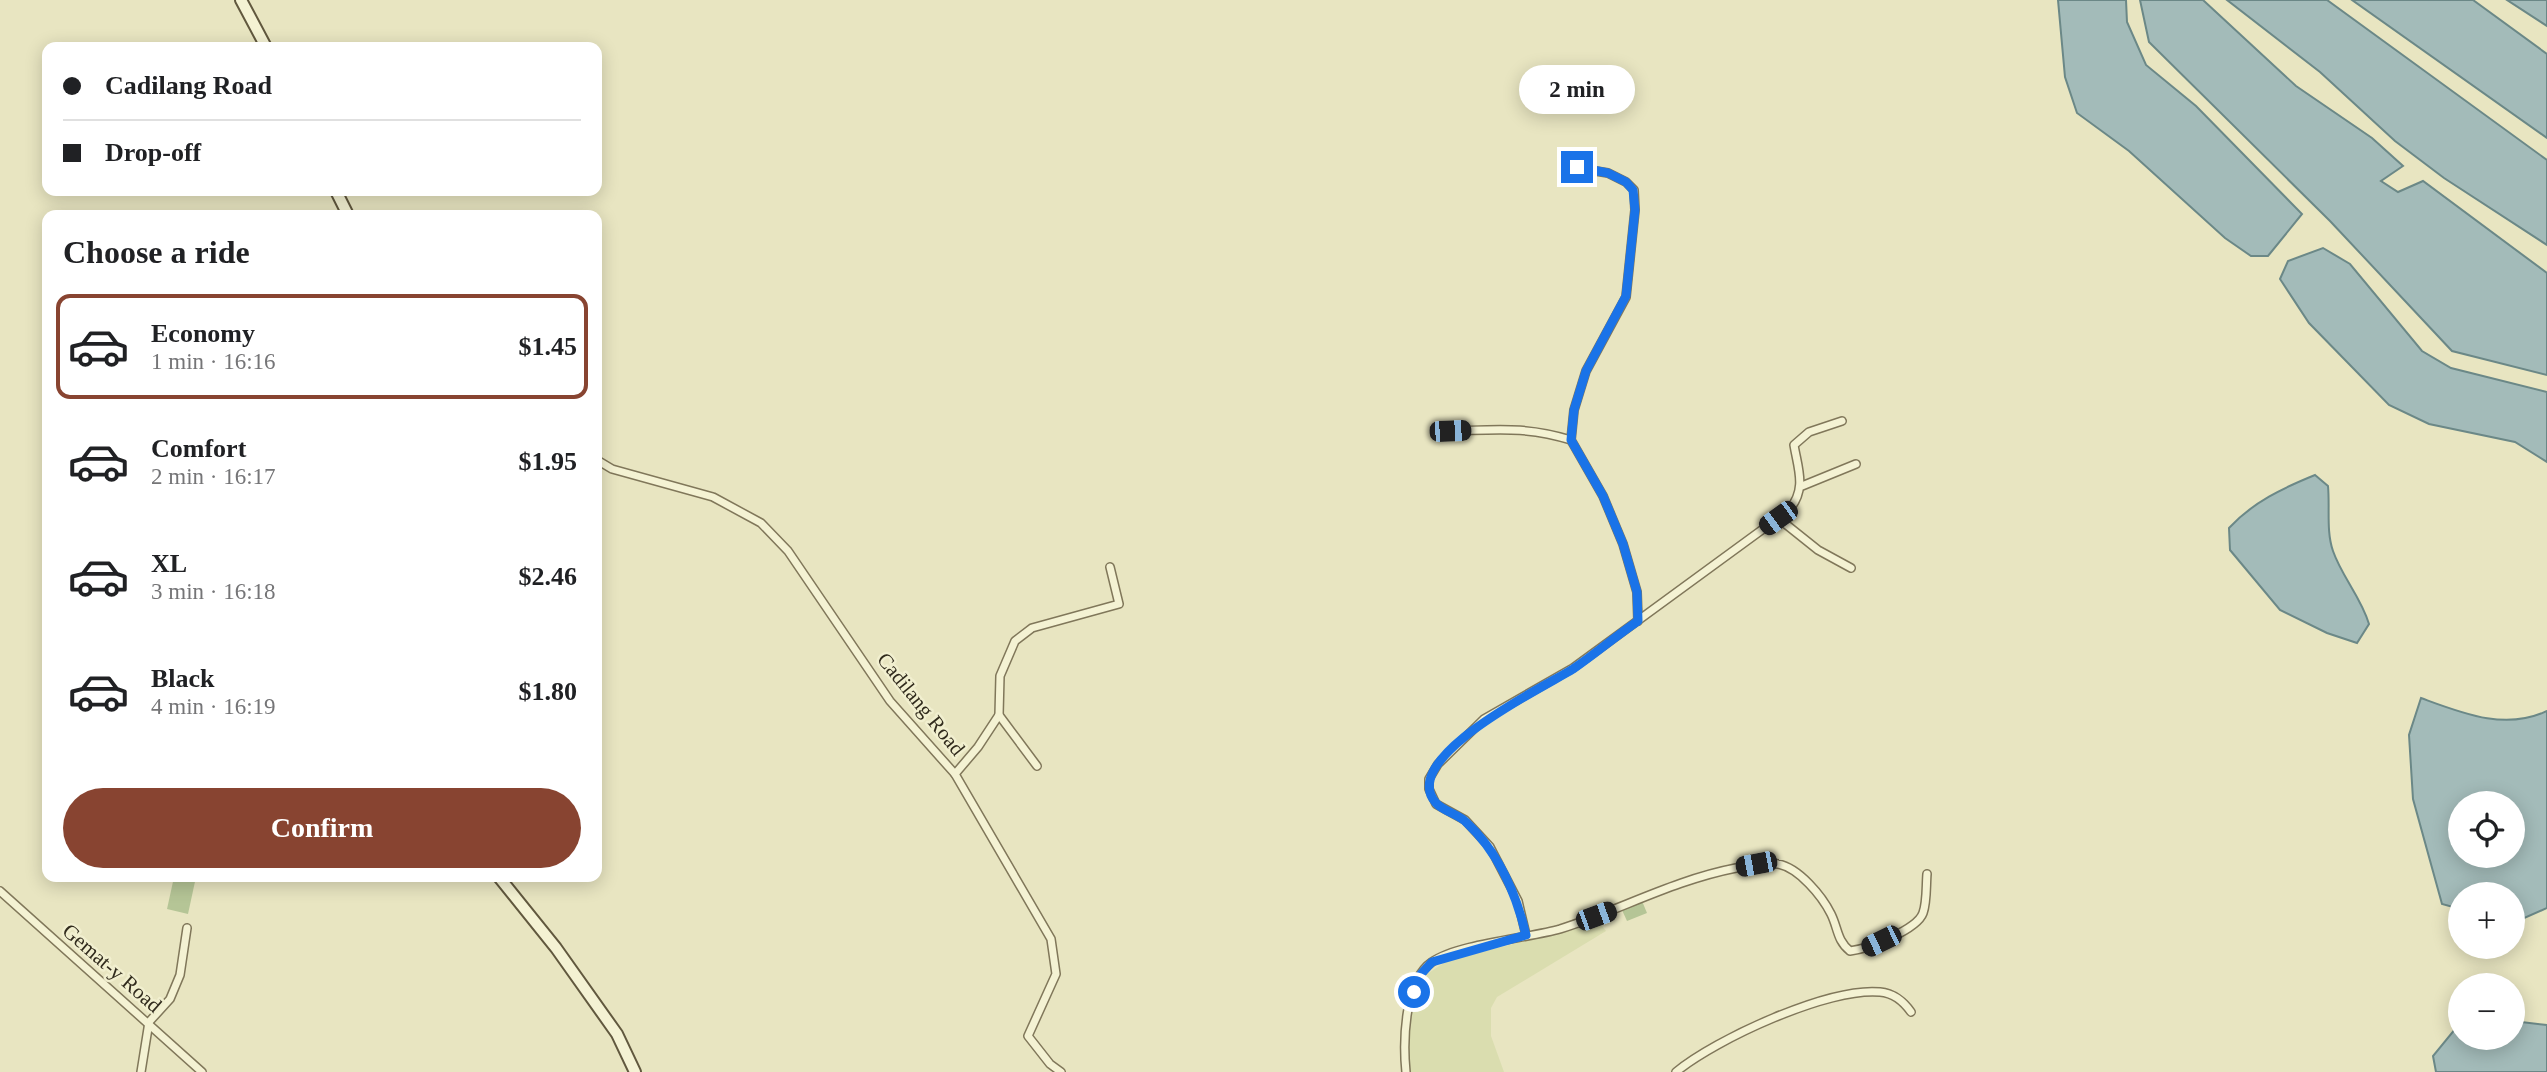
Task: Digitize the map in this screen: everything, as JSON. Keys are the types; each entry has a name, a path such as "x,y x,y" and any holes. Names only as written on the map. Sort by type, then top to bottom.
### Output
{"street":[{"path":"241,0 264,42"},
{"path":"1577,167 1608,173 1626,182 1633,190 1635,210 1626,296 1586,371 1574,410 1571,440 1603,496 1623,544 1637,592 1638,621"},
{"path":"1526,935 1518,901 1490,847 1465,820 1436,804 1429,789 1429,779 1438,764 1484,719 1573,668 1778,518 1797,500 1802,486 1794,445 1809,432 1842,421"},
{"path":"1450,431 1518,428 1540,430 1571,440"},
{"name":"Cadilang Road","path":"602,463 612,470 713,497 761,523 788,551 890,701 955,774 1051,939 1055,974 1028,1036 1050,1064 1061,1072"},
{"path":"1802,486 1856,464"},
{"path":"1778,518 1818,550 1851,568"},
{"path":"955,774 978,747 999,715 1000,676 1015,641 1031,628 1119,604 1110,566"},
{"path":"999,715 1037,766"},
{"path":"1406,1072 1404,1048 1407,1010 1421,974 1432,962 1526,935 1559,929 1669,885 1705,874 1756,864 1779,864 1798,874 1829,912 1840,944 1850,951 1864,949 1914,926 1923,914 1927,874"},
{"path":"503,882 556,948 601,1013 635,1072"},
{"name":"Gemat-y Road","path":"0,891 202,1072"},
{"path":"141,1072 149,1022 170,999 180,975 187,928"},
{"path":"1676,1072 1743,1031 1852,992 1883,992 1903,1001 1911,1012"}],"green space":[{"path":"173,882 195,882 188,914 167,909"},
{"path":"1642,901 1647,913 1627,921 1622,910"},
{"path":"1599,922 1606,931 1497,997 1491,1008 1491,1036 1504,1072 1410,1072 1407,1051 1411,1009 1427,974 1447,961"}],"water":[{"path":"2058,0 2126,0 2127,22 2146,65 2196,106 2302,214 2268,256 2251,256 2225,238 2129,151 2077,113 2065,77"},
{"path":"2140,0 2203,0 2296,86 2372,138 2403,166 2381,181 2398,192 2423,181 2547,273 2547,375 2452,351 2330,221 2149,42"},
{"path":"2227,0 2327,0 2547,160 2547,245 2444,178 2395,141 2320,72"},
{"path":"2352,0 2473,0 2547,54 2547,138"},
{"path":"2507,0 2547,0 2547,26"},
{"path":"2323,248 2350,264 2422,351 2451,368 2547,392 2547,462 2515,442 2429,424 2389,405 2309,323 2280,279 2288,261"},
{"path":"2315,475 2328,486 2329,527 2333,551 2369,624 2357,643 2327,633 2280,610 2230,550 2229,528 2238,519 2269,497"},
{"path":"2421,698 2468,714 2499,720 2531,717 2547,711 2547,908 2525,918 2525,882 2448,882 2448,906 2442,904 2413,799 2409,735"},
{"path":"2525,1022 2547,1025 2547,1072 2436,1072 2433,1056 2448,1038 2448,1050 2525,1050"}],"route":[{"path":"1414,992 1421,974 1432,962 1454,953 1526,935 1518,901 1490,847 1465,820 1436,804 1429,789 1429,779 1438,764 1484,719 1573,668 1638,621 1637,592 1623,544 1603,496 1571,440 1574,410 1586,371 1626,296 1635,210 1633,190 1626,182 1608,173 1577,167"}]}
